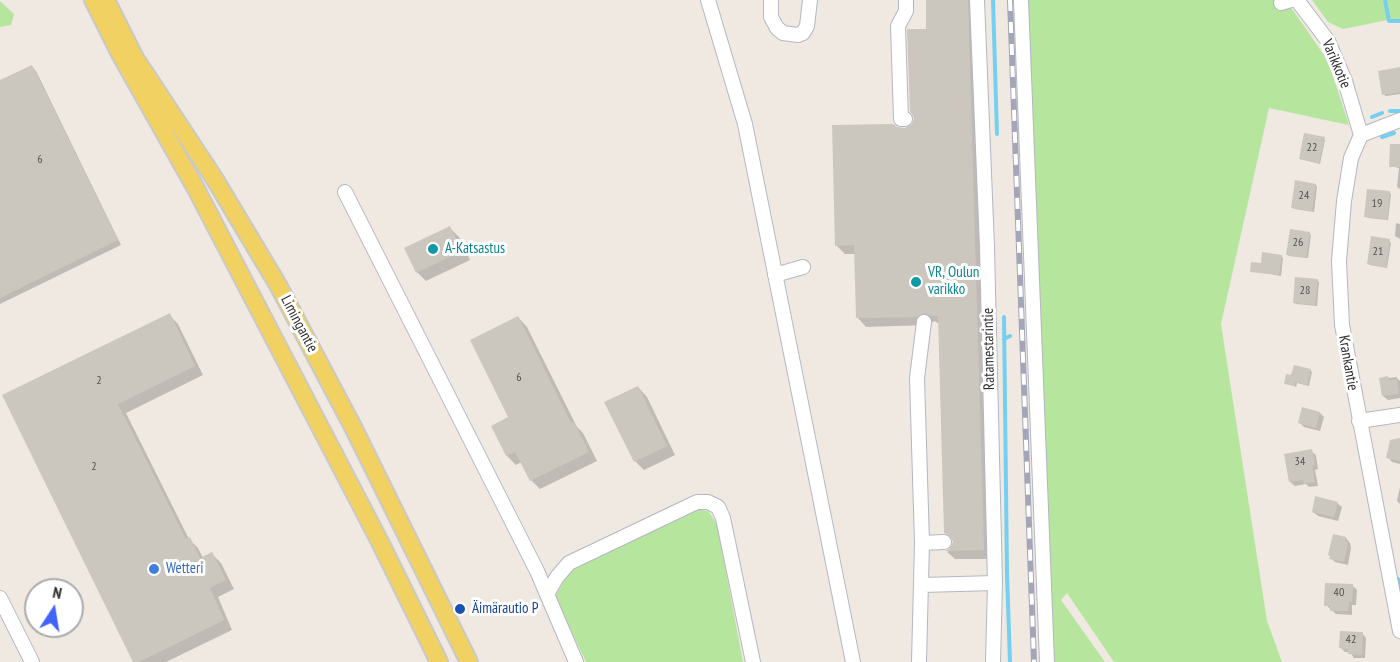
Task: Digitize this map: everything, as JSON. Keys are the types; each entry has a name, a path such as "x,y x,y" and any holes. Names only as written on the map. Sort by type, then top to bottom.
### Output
{"main road":[{"name":"Limingantie","path":"93,0 119,52 195,187 380,542 439,662"},
{"name":"Limingantie","path":"106,0 135,58 279,285 353,427 469,662"}],"street":[{"path":"708,0 745,124 853,662"},
{"path":"771,0 771,17 777,28 783,33 798,35 803,33 807,26 810,0"},
{"path":"905,119 901,119 898,26 906,11 906,0"},
{"name":"Ratamestarintie","path":"977,0 987,248 989,542 995,583 993,662"},
{"path":"1021,0 1047,662"},
{"name":"Varikkotie","path":"1297,0 1328,40 1345,81 1361,135"},
{"path":"1361,135 1400,120"},
{"name":"Krankantie","path":"1361,135 1351,158 1344,201 1339,261 1342,325 1400,631"},
{"path":"345,192 537,571 576,662"},
{"path":"775,275 803,267"},
{"path":"919,662 922,543 916,378 924,322"},
{"path":"1359,421 1400,416"},
{"path":"547,594 569,563 697,502 708,502 718,507 723,518 753,662"},
{"path":"922,543 944,543"},
{"path":"922,585 995,583"},
{"path":"0,598 32,662"}],"green space":[{"path":"1026,0 1286,0 1328,61 1349,125 1269,108 1221,324 1267,621 1282,662 1114,662 1067,593 1061,600 1105,662 1054,662"},
{"path":"1312,0 1400,0 1400,20 1388,20 1343,29 1328,22"},
{"path":"0,1 14,14 11,25 0,27"},
{"path":"690,509 709,512 717,524 743,662 586,662 555,597 567,575 576,567"}],"building":[{"name":"VR, Oulun varikko","path":"926,0 968,0 984,550 945,551 953,542 951,537 944,533 938,316 925,313 917,317 856,318 854,245 835,246 832,125 893,124 905,128 912,124 914,118 910,111 907,29 926,29"},
{"path":"32,65 118,240 0,298 0,80"},
{"path":"1400,67 1400,92 1382,95 1378,71"},
{"path":"1304,133 1325,137 1319,163 1299,159"},
{"path":"1390,144 1400,144 1400,167 1389,167"},
{"path":"1295,180 1316,184 1312,211 1291,208"},
{"path":"1367,189 1390,191 1387,219 1364,217"},
{"name":"A-Katsastus","path":"450,226 462,251 416,273 404,248"},
{"path":"1290,229 1310,232 1306,258 1286,255"},
{"path":"1371,236 1390,239 1386,267 1367,264"},
{"path":"1262,252 1282,255 1279,275 1250,272 1251,262 1261,263"},
{"path":"1295,277 1318,279 1315,305 1293,303"},
{"path":"170,313 195,366 118,404 186,539 190,537 200,558 212,552 226,580 210,588 224,620 139,662 133,662 2,395"},
{"path":"518,316 571,423 574,422 589,452 530,481 515,452 506,456 491,426 508,417 470,340"},
{"path":"1294,365 1311,369 1307,385 1295,382 1295,386 1284,384 1286,374 1291,375"},
{"path":"1388,376 1389,380 1397,379 1399,394 1382,396 1379,378"},
{"path":"638,386 667,446 634,462 604,402"},
{"path":"1302,407 1320,412 1316,428 1298,423"},
{"path":"1400,438 1400,461 1386,458 1390,440"},
{"path":"1312,449 1315,482 1304,484 1303,480 1289,482 1284,454"},
{"path":"1315,496 1338,502 1334,517 1312,512"},
{"path":"1333,534 1346,537 1345,542 1348,542 1344,562 1329,559"},
{"path":"1325,583 1353,584 1352,602 1349,602 1348,611 1330,611 1330,606 1324,606"},
{"path":"1340,631 1363,632 1362,655 1348,654 1348,649 1339,648"}],"waterway":[{"path":"993,0 997,134"},
{"path":"1385,0 1389,21 1400,21"},
{"path":"1390,111 1400,111"},
{"path":"1372,117 1382,113"},
{"path":"1382,137 1394,133"},
{"path":"1004,317 1010,662"},
{"path":"1004,339 1010,336"},
{"path":"1398,579 1400,588"}],"railway":[{"path":"1010,0 1034,662"}],"place":[{"name":"A-Katsastus","path":"433,249"},
{"name":"VR, Oulun varikko","path":"916,282"},
{"name":"Wetteri","path":"154,569"},
{"name":"Äimärautio P","path":"460,609"}]}
